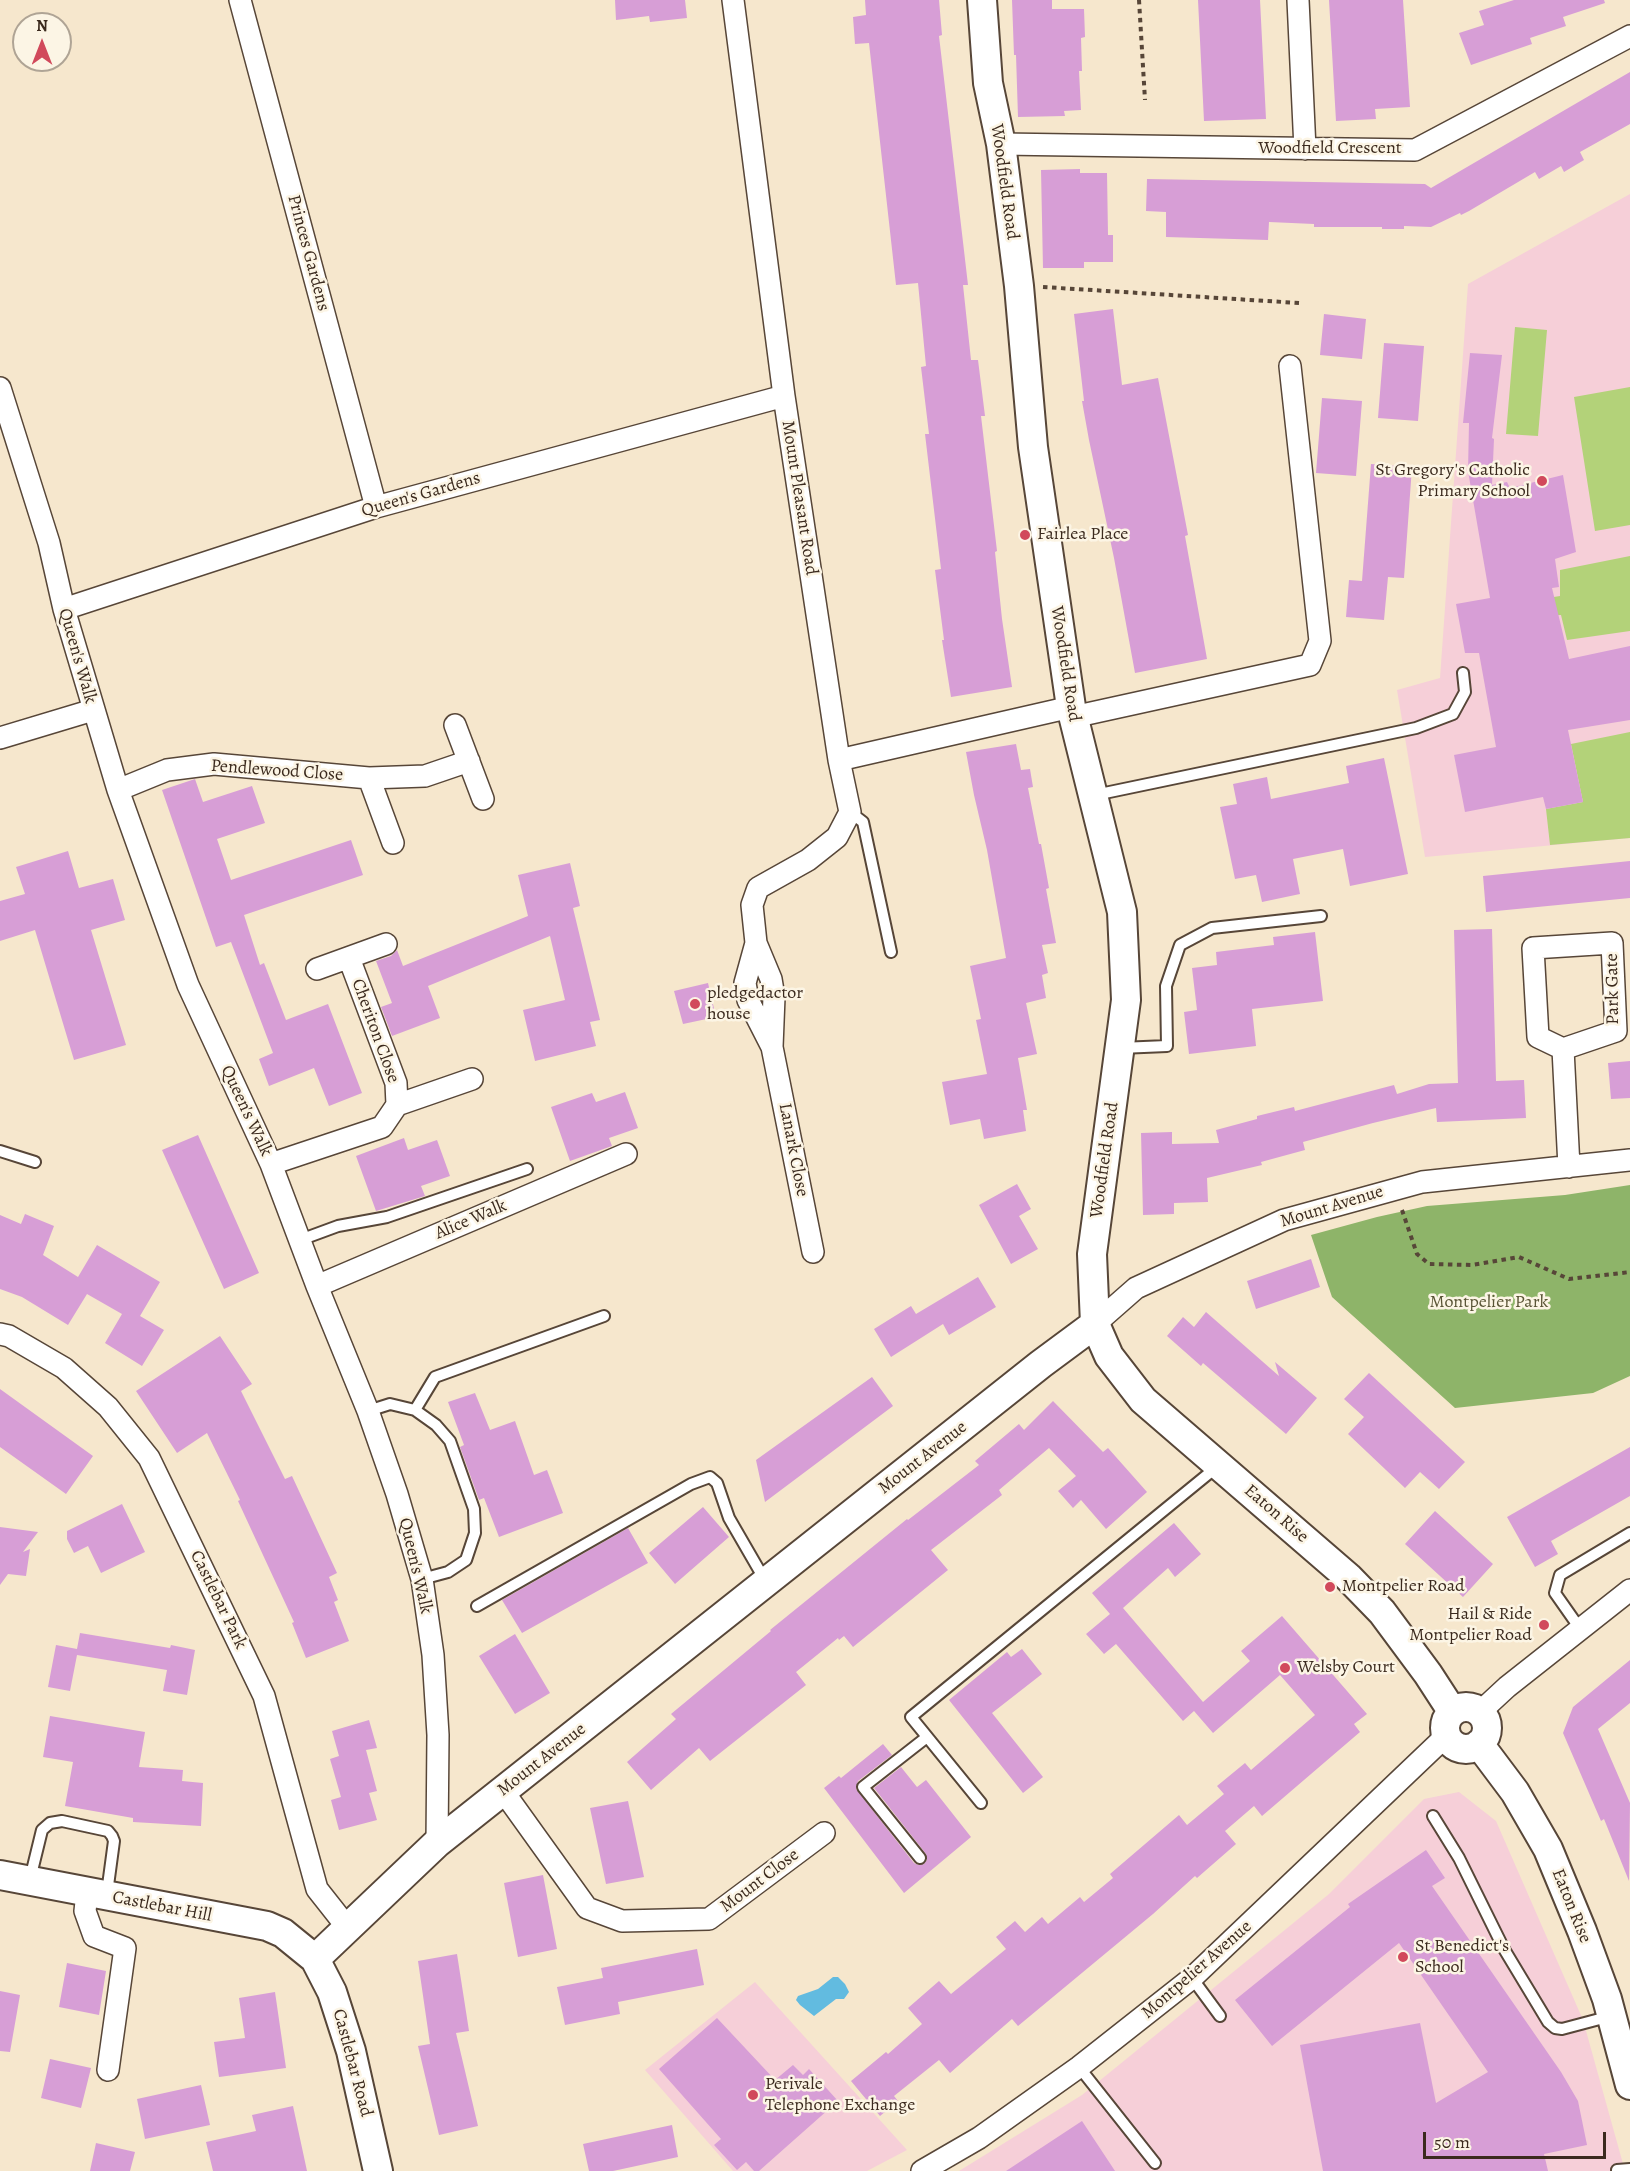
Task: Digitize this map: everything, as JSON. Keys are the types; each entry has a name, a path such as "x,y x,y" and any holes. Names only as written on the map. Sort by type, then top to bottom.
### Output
{"street":[{"name":"Princes Gardens","path":"240,0 376,507"},
{"name":"Mount Pleasant Road","path":"733,0 784,396 839,760"},
{"name":"Woodfield Road","path":"982,0 988,83 1001,144 1019,286 1033,447 1072,712 1122,912 1126,1000 1092,1254 1095,1324"},
{"path":"1299,0 1305,149"},
{"name":"Woodfield Crescent","path":"1001,144 1415,150 1630,36"},
{"path":"850,812 839,760 1310,664 1320,641 1290,366"},
{"name":"Queen's Walk","path":"0,388 49,543 64,609 117,790 188,985 272,1164 317,1286 368,1411 397,1494 422,1579 433,1655 438,1735 437,1843"},
{"name":"Queen's Gardens","path":"64,609 376,507 784,396"},
{"path":"0,738 93,710"},
{"path":"455,725 483,799"},
{"name":"Pendlewood Close","path":"117,790 167,770 214,764 369,778 425,776 469,761"},
{"name":"Pendlewood Close","path":"369,778 393,843"},
{"name":"Lanark Close","path":"813,1252 772,1047 748,1000 745,983 756,943 752,905 758,888 808,860 837,837 850,812"},
{"name":"Cheriton Close","path":"317,969 386,944"},
{"name":"Park Gate","path":"1612,944 1616,1031 1563,1049 1538,1038 1533,948 1612,944"},
{"name":"Cheriton Close","path":"349,958 396,1083 398,1105"},
{"path":"1563,1049 1569,1167"},
{"name":"Cheriton Close","path":"272,1164 382,1127 398,1105 472,1079"},
{"name":"Alice Walk","path":"317,1286 626,1154"},
{"name":"Mount Avenue","path":"315,1959 437,1843 1032,1371 1095,1324 1136,1287 1284,1220 1394,1189 1422,1182 1630,1160"},
{"name":"Eaton Rise","path":"1095,1324 1109,1356 1143,1400 1348,1577 1382,1612 1428,1674 1449,1724"},
{"name":"Castlebar Park","path":"0,1334 9,1336 64,1368 108,1407 149,1458 264,1695 317,1889 347,1927"},
{"path":"1480,1712 1507,1687 1630,1590"},
{"path":"1460,1707 1470,1707 1480,1712 1486,1722 1486,1731 1479,1744 1472,1748 1459,1748 1454,1745 1449,1724 1460,1707"},
{"name":"Montpelier Avenue","path":"922,2171 979,2138 1079,2067 1192,1978 1449,1724"},
{"name":"Eaton Rise","path":"1479,1744 1515,1792 1548,1849 1607,1999 1630,2085"},
{"name":"Mount Close","path":"503,1791 587,1908 622,1922 709,1919 824,1833"},
{"name":"Castlebar Hill","path":"0,1875 267,1926 283,1933 315,1959"},
{"path":"97,1895 85,1911 94,1936 125,1948 108,2070"},
{"name":"Castlebar Road","path":"315,1959 332,1992 351,2051 378,2171"}],"lane":[{"path":"1092,795 1416,728 1453,714 1465,692 1463,673"},
{"path":"850,812 863,822 891,952"},
{"path":"1120,1048 1167,1046 1166,986 1179,945 1212,928 1321,916"},
{"path":"0,1151 35,1162"},
{"path":"300,1240 338,1226 387,1217 527,1169"},
{"path":"416,1410 435,1377 604,1316"},
{"path":"368,1411 390,1404 416,1410 436,1425 450,1441 474,1509 475,1533 465,1560 448,1572 422,1579"},
{"path":"981,1803 911,1718 1218,1465"},
{"path":"477,1606 691,1484 710,1477 717,1483 729,1518 766,1582"},
{"path":"1581,1630 1556,1593 1560,1575 1630,1533"},
{"path":"920,1858 863,1787 927,1737"},
{"path":"1432,1816 1455,1852 1504,1949 1548,2022 1555,2028 1562,2029 1611,2016"},
{"path":"30,1881 42,1830 50,1823 62,1821 87,1825 108,1831 114,1841 97,1895"},
{"path":"1192,1978 1220,2016"},
{"path":"1079,2067 1155,2163"},
{"path":"1617,2170 1630,2169"}],"path":[{"path":"1139,0 1145,100"},
{"path":"1019,286 1299,303"},
{"path":"1394,1189 1417,1254 1430,1264 1472,1265 1519,1257 1569,1279 1630,1272"}],"shaded area":[{"name":"St Gregory's Catholic Primary School","path":"1630,194 1630,838 1425,857 1397,690 1440,678 1468,284"},
{"name":"St Benedict's School","path":"1459,1792 1496,1821 1583,2020 1625,2171 959,2171 1082,2095 1329,1894 1424,1799"},
{"path":"755,1982 907,2150 867,2171 733,2171 645,2070"}],"green space":[{"path":"1515,327 1547,330 1538,436 1506,434"},
{"path":"1630,387 1630,525 1595,531 1574,397"},
{"path":"1630,556 1630,631 1567,640 1561,615 1538,616 1535,600 1560,596 1560,570"},
{"path":"1630,732 1630,838 1550,845 1546,809 1583,802 1571,744"},
{"name":"Montpelier Park","path":"1630,1185 1630,1376 1593,1393 1455,1408 1332,1297 1311,1235 1427,1206 1565,1195"}],"water":[{"path":"833,1977 838,1977 849,1992 844,1999 836,1999 814,2016 796,2000 798,1996 818,1989"}],"building":[{"path":"615,0 685,0 687,18 650,22 649,16 616,20"},
{"path":"865,0 939,0 942,35 939,36 968,285 963,285 971,360 978,360 985,416 981,416 997,551 995,552 1002,619 1012,687 951,697 942,640 944,640 935,570 941,569 925,434 929,434 921,367 926,366 918,283 896,285 869,43 855,44 853,17 866,15"},
{"path":"1012,0 1052,0 1052,9 1084,9 1085,37 1081,38 1082,71 1079,71 1081,110 1064,111 1065,116 1018,117"},
{"path":"1198,0 1260,0 1266,119 1204,121"},
{"path":"1329,0 1403,0 1410,107 1375,109 1376,119 1336,121"},
{"path":"1514,0 1604,0 1605,3 1563,17 1566,26 1530,38 1532,44 1471,65 1459,33 1484,25 1479,11"},
{"path":"1630,72 1630,124 1580,152 1584,160 1564,172 1561,166 1539,179 1535,172 1469,211 1431,227 1404,226 1404,229 1382,229 1382,227 1314,227 1314,224 1269,222 1268,240 1166,237 1166,212 1146,211 1147,179 1425,184 1431,188"},
{"path":"1080,169 1080,173 1107,173 1108,235 1113,235 1113,262 1084,262 1084,268 1043,268 1041,170"},
{"path":"1113,309 1122,385 1158,378 1188,535 1185,536 1207,659 1135,673 1082,401 1084,401 1074,314"},
{"path":"1324,314 1366,319 1362,359 1320,355"},
{"path":"1384,343 1424,346 1418,421 1378,418"},
{"path":"1470,353 1502,355 1492,438 1494,439 1492,485 1507,482 1510,488 1563,475 1576,552 1555,559 1559,587 1552,588 1569,659 1630,646 1630,720 1568,730 1583,802 1546,809 1543,797 1465,812 1454,755 1496,747 1479,653 1465,653 1456,604 1490,598 1468,471 1469,423 1463,423"},
{"path":"1322,398 1362,401 1356,476 1316,473"},
{"path":"1371,464 1412,467 1404,578 1388,577 1384,620 1346,617 1349,580 1362,581"},
{"path":"1016,744 1021,770 1030,769 1033,787 1028,788 1049,888 1046,889 1056,943 1042,945 1048,973 1042,975 1046,998 1026,1003 1037,1054 1018,1058 1027,1110 1023,1110 1026,1131 984,1139 980,1119 950,1125 942,1082 987,1074 976,1020 981,1019 970,966 1006,958 987,850 966,752"},
{"path":"1384,758 1408,874 1350,886 1343,849 1293,859 1300,894 1262,902 1256,875 1235,879 1220,807 1237,804 1233,784 1267,777 1271,799 1349,783 1346,766"},
{"path":"195,779 203,802 252,786 265,823 217,839 231,880 351,840 363,875 244,915 260,965 264,963 286,1020 328,1004 362,1093 329,1106 314,1068 269,1086 259,1059 273,1053 231,942 216,947 162,790"},
{"path":"68,851 79,888 113,879 125,920 91,930 126,1045 74,1060 35,930 0,941 0,901 25,894 16,867"},
{"path":"1630,861 1630,898 1486,912 1483,876"},
{"path":"570,863 580,906 573,908 600,1020 590,1022 596,1046 535,1061 523,1010 565,1000 550,936 428,986 440,1018 392,1036 381,1007 392,1003 376,961 391,956 397,950 403,966 528,916 518,875"},
{"path":"1492,929 1496,1081 1524,1080 1526,1118 1437,1122 1436,1108 1373,1123 1303,1142 1305,1150 1261,1162 1262,1165 1207,1178 1208,1202 1174,1203 1174,1214 1143,1215 1141,1133 1172,1132 1172,1144 1219,1143 1216,1130 1257,1119 1257,1116 1294,1107 1295,1111 1394,1085 1397,1094 1429,1084 1458,1083 1454,930"},
{"path":"1315,932 1323,1001 1252,1009 1256,1046 1189,1054 1184,1012 1197,1010 1192,968 1217,965 1216,952 1274,945 1273,937"},
{"name":"pledgedactor house","path":"708,983 716,1017 683,1024 674,991"},
{"path":"1630,1061 1630,1098 1611,1099 1608,1063"},
{"path":"625,1092 638,1128 609,1138 612,1146 570,1161 551,1107 592,1093 596,1102"},
{"path":"198,1135 259,1273 224,1289 162,1150"},
{"path":"404,1138 408,1150 437,1140 450,1176 421,1186 425,1196 376,1211 356,1156"},
{"path":"1017,1184 1031,1209 1019,1216 1038,1249 1011,1264 979,1205"},
{"path":"25,1214 54,1226 43,1255 78,1277 97,1245 160,1282 140,1316 164,1330 142,1366 105,1343 122,1314 87,1294 68,1325 22,1297 0,1289 0,1215 21,1224"},
{"path":"1311,1259 1320,1287 1256,1309 1247,1281"},
{"path":"978,1277 996,1307 949,1335 943,1324 891,1357 874,1329 911,1306 916,1314"},
{"path":"1206,1312 1279,1376 1275,1362 1317,1398 1286,1434 1203,1363 1201,1366 1167,1336 1183,1317 1194,1327"},
{"path":"220,1336 252,1384 241,1391 285,1479 292,1476 337,1573 329,1577 338,1600 334,1602 349,1641 306,1658 292,1623 294,1622 238,1501 240,1500 207,1433 177,1453 136,1391"},
{"path":"1369,1373 1465,1462 1439,1489 1420,1472 1405,1488 1348,1434 1364,1417 1344,1399"},
{"path":"872,1377 893,1406 765,1502 756,1460"},
{"path":"0,1389 93,1456 66,1494 0,1447"},
{"path":"475,1393 490,1430 515,1421 534,1475 547,1470 563,1513 499,1537 484,1498 479,1500 460,1447 464,1445 448,1402"},
{"path":"1053,1401 1103,1452 1108,1448 1147,1492 1106,1529 1081,1500 1073,1508 1058,1491 1076,1476 1049,1448 999,1490 1002,1495 931,1550 948,1570 853,1647 844,1636 839,1640 838,1638 796,1672 806,1685 710,1761 699,1748 651,1790 627,1762 676,1719 671,1714 907,1519 979,1465 975,1461 1019,1424 1024,1430"},
{"path":"1630,1447 1630,1496 1551,1541 1558,1554 1535,1567 1507,1517"},
{"path":"122,1504 145,1552 101,1573 88,1546 74,1553 67,1539 67,1531"},
{"path":"703,1507 729,1537 675,1584 649,1553"},
{"path":"1435,1511 1493,1564 1463,1597 1405,1544"},
{"path":"1174,1523 1201,1554 1175,1577 1168,1568 1123,1608 1203,1702 1250,1661 1241,1651 1282,1616 1367,1714 1354,1724 1360,1732 1262,1816 1254,1806 1225,1831 1236,1844 1018,2026 1012,2019 950,2073 939,2060 894,2096 898,2101 880,2116 851,2081 886,2052 888,2054 922,2024 908,2008 939,1981 951,1994 1006,1949 996,1937 1015,1921 1025,1932 1042,1917 1048,1924 1080,1897 1084,1902 1113,1878 1110,1874 1179,1815 1187,1825 1224,1794 1217,1786 1245,1763 1251,1770 1315,1715 1280,1675 1213,1733 1194,1711 1183,1721 1116,1644 1104,1654 1086,1634 1110,1614 1092,1593"},
{"path":"0,1527 38,1532 23,1552 30,1549 26,1576 8,1574 0,1585"},
{"path":"628,1528 648,1563 522,1633 502,1600"},
{"path":"80,1633 195,1650 187,1695 163,1691 167,1670 77,1655 70,1691 48,1687 56,1645 77,1649"},
{"path":"515,1634 550,1693 515,1714 479,1656"},
{"path":"1022,1649 1042,1674 992,1713 1043,1777 1023,1793 949,1700 1007,1652 1011,1657"},
{"path":"1630,1660 1630,1703 1598,1729 1630,1803 1629,1881 1604,1819 1601,1821 1563,1733 1573,1707"},
{"path":"50,1716 145,1732 139,1767 183,1770 182,1781 203,1783 201,1826 133,1822 133,1818 65,1806 73,1762 43,1757"},
{"path":"369,1720 377,1748 366,1750 377,1791 369,1793 377,1820 339,1830 331,1800 341,1797 330,1759 339,1756 332,1731"},
{"path":"883,1744 892,1755 858,1781 856,1789 914,1863 924,1864 927,1860 926,1854 874,1788 901,1767 917,1787 926,1780 971,1837 904,1893 824,1788 839,1776 841,1778"},
{"path":"628,1801 644,1877 606,1884 590,1808"},
{"path":"1426,1850 1445,1878 1432,1886 1561,2072 1578,2101 1587,2145 1544,2154 1548,2171 1323,2171 1300,2045 1420,2023 1436,2103 1488,2072 1399,1943 1272,2046 1235,2000 1350,1907 1348,1904"},
{"path":"543,1875 557,1949 518,1957 504,1883"},
{"path":"697,1949 704,1985 618,2002 620,2014 565,2025 557,1987 603,1978 601,1968"},
{"path":"457,1954 469,2031 456,2033 478,2126 439,2135 418,2046 430,2044 418,1961"},
{"path":"67,1963 106,1971 99,2015 59,2007"},
{"path":"0,1991 20,1995 10,2052 0,2051"},
{"path":"275,1992 286,2068 219,2077 214,2042 245,2038 239,1998"},
{"name":"Perivale Telephone Exchange","path":"717,2018 775,2080 793,2065 803,2075 809,2069 838,2101 759,2171 754,2171 746,2162 737,2170 714,2145 721,2139 659,2069"},
{"path":"50,2059 91,2068 81,2108 41,2098"},
{"path":"201,2085 210,2125 145,2139 137,2099"},
{"path":"293,2106 307,2171 213,2171 206,2142 256,2131 252,2115"},
{"path":"1082,2121 1115,2171 1006,2171"},
{"path":"672,2125 678,2157 613,2171 589,2171 583,2144"},
{"path":"96,2143 135,2152 130,2171 90,2171"}],"place":[{"name":"St Gregory's Catholic Primary School","path":"1542,481"},
{"name":"Fairlea Place","path":"1025,535"},
{"name":"pledgedactor house","path":"695,1004"},
{"name":"Montpelier Road","path":"1330,1587"},
{"name":"Hail & Ride Montpelier Road","path":"1544,1625"},
{"name":"Welsby Court","path":"1285,1668"},
{"name":"St Benedict's School","path":"1403,1957"},
{"name":"Perivale Telephone Exchange","path":"753,2095"}]}
